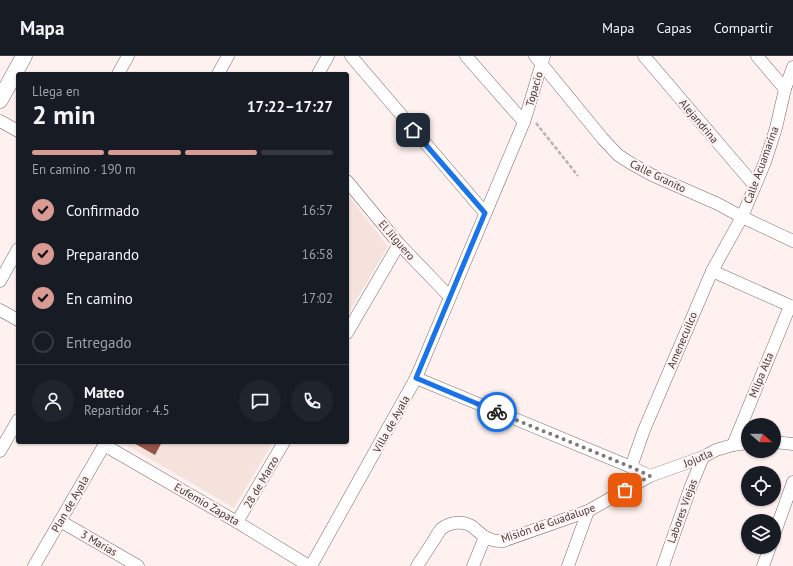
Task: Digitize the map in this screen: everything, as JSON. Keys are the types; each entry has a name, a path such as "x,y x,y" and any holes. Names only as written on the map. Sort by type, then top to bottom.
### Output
{"street":[{"path":"0,100 24,56"},
{"path":"119,72 128,56"},
{"path":"219,72 228,56"},
{"path":"319,72 328,56"},
{"path":"351,56 485,213"},
{"path":"466,56 526,117"},
{"name":"Alejandrina","path":"644,56 755,186"},
{"path":"757,56 785,89"},
{"name":"Topacio","path":"526,117 540,59"},
{"name":"Calle Granito","path":"540,59 603,139 618,155 652,175 718,204 793,241"},
{"name":"Calle Acuamarina","path":"742,217 765,162 776,128 785,89 793,67"},
{"name":"Villa de Ayala","path":"310,566 416,378 526,117"},
{"path":"0,121 16,130"},
{"name":"El Jilguero","path":"349,183 399,244 450,297"},
{"name":"Amenecuilco","path":"631,467 644,430 712,271 742,217"},
{"path":"349,330 399,244"},
{"path":"0,281 16,253"},
{"path":"712,271 791,307"},
{"name":"Milpa Alta","path":"733,445 791,307"},
{"path":"0,310 16,319"},
{"path":"416,378 650,476"},
{"path":"0,451 16,423"},
{"path":"781,443 793,444"},
{"name":"Plan de Ayala","path":"34,566 104,444"},
{"name":"Eufemio Zapata","path":"107,444 310,566"},
{"name":"28 de Marzo","path":"237,522 283,444"},
{"name":"Jojutla","path":"650,476 703,457 716,450 741,444"},
{"name":"Labores Viejas","path":"663,566 690,486 703,457"},
{"name":"Misión de Guadalupe","path":"417,566 441,530 450,523 460,522 470,525 484,537 497,541 504,541 588,511 650,476"},
{"path":"781,515 793,482"},
{"path":"568,566 588,511"},
{"name":"3 Marias","path":"60,521 138,566"},
{"path":"474,566 484,537"},
{"path":"763,566 767,554"}],"path":[{"path":"526,117 578,176"}],"shaded area":[{"path":"349,197 388,246 349,313"},
{"path":"125,444 272,444 234,508"}],"building":[{"path":"136,444 161,444 155,455"}],"way so far":[{"path":"497,412 650,476 625,490"}],"route":[{"path":"413,130 485,213 416,378 497,412"}]}
